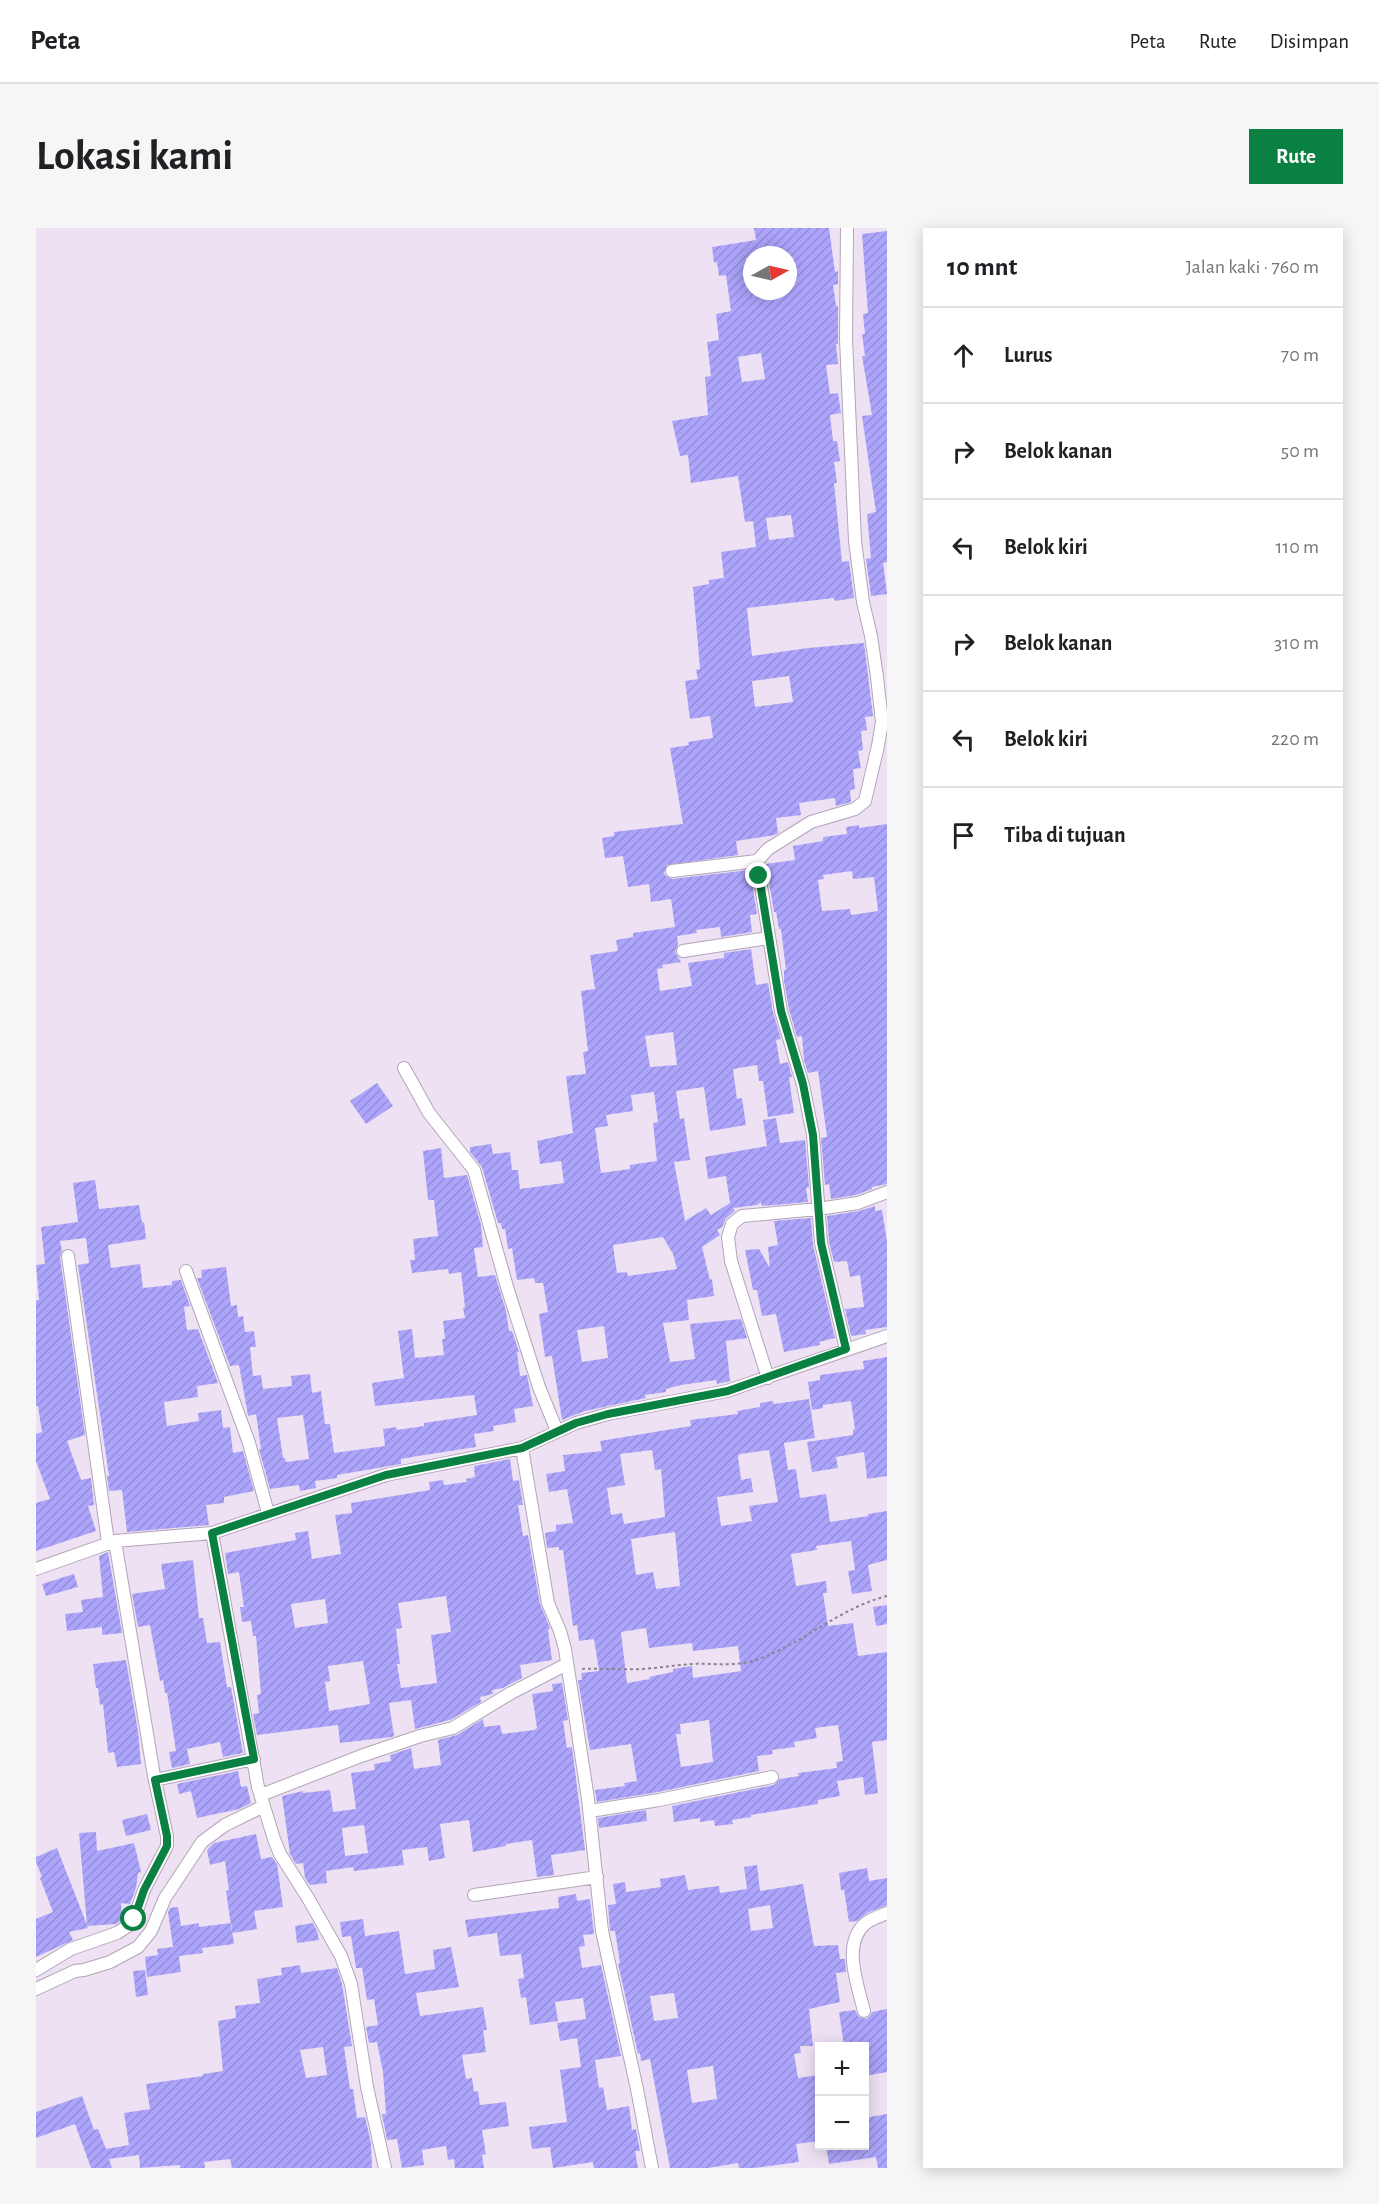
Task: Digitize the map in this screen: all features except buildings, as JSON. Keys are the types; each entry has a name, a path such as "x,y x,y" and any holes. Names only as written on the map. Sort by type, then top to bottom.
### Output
{"street":[{"path":"672,871 757,861 768,849 811,822 855,809 865,801 876,762 882,722 882,677 863,602 855,541 846,339 847,228"},
{"path":"757,861 781,1011 803,1084 813,1135 821,1243 846,1349"},
{"path":"683,951 768,938"},
{"path":"404,1068 429,1113 474,1170 507,1287 554,1426"},
{"path":"768,1378 731,1261 728,1237 732,1224 742,1216 858,1203 887,1192"},
{"path":"36,1970 71,1949 123,1931 134,1919 144,1890 167,1846 155,1780 120,1540 68,1256"},
{"path":"186,1271 249,1443 268,1513"},
{"path":"36,1569 120,1540 212,1533 386,1475 522,1448 554,1426 728,1391 887,1335"},
{"path":"522,1448 548,1603 560,1631 567,1667 590,1811 602,1930 652,2168"},
{"path":"212,1533 260,1791 280,1854 341,1956 351,1984 367,2087 385,2168"},
{"path":"37,1987 75,1971 110,1962 138,1947 151,1931 165,1898 202,1842 225,1825 260,1791 420,1736 453,1728 511,1693 567,1667"},
{"path":"155,1780 254,1759"},
{"path":"590,1811 659,1800 772,1777"},
{"path":"474,1895 597,1877"},
{"path":"864,2012 852,1953 856,1934 866,1922 887,1913"}],"path":[{"path":"567,1667 640,1669 694,1664 738,1664 753,1661 777,1652 853,1607 887,1596"}],"route":[{"path":"134,1919 144,1890 167,1846 155,1780 254,1759 212,1533 386,1475 522,1448 576,1423 608,1414 753,1384 846,1349 821,1243 813,1135 803,1084 781,1011 759,876"}]}
